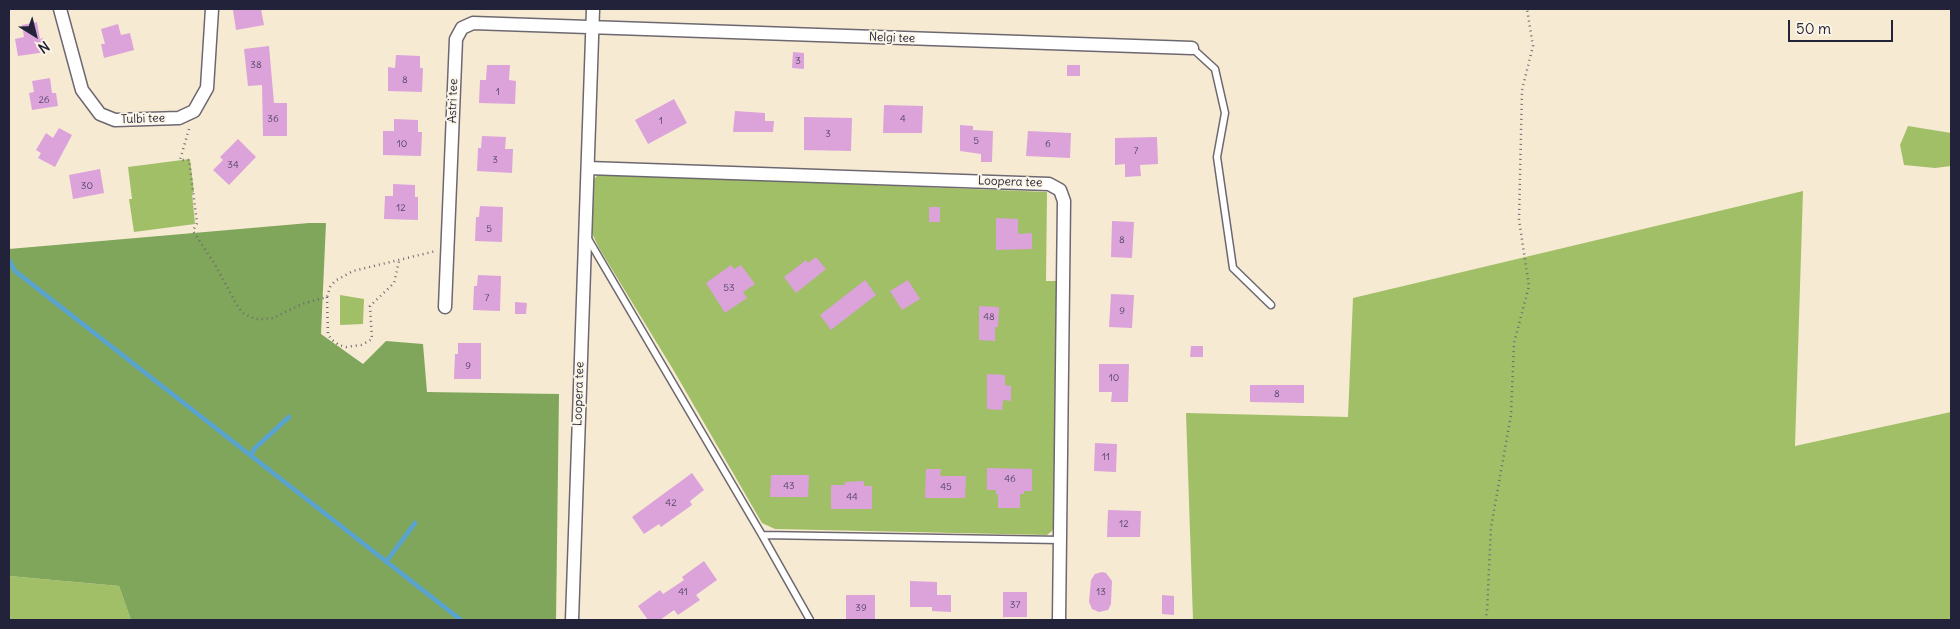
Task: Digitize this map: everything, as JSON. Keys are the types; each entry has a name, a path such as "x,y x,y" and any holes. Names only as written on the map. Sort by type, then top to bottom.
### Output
{"street":[{"name":"Tulbi tee","path":"60,9 82,90 100,114 115,120 179,118 191,112"},
{"path":"191,112 194,111 207,88 212,9"},
{"name":"Loopera tee","path":"572,620 592,9"},
{"name":"Astri tee","path":"445,307 456,40 462,28 473,23 592,27"},
{"name":"Nelgi tee","path":"592,27 1192,48"},
{"name":"Loopera tee","path":"588,168 1049,184 1060,190 1064,201 1059,620"}],"lane":[{"path":"1192,48 1214,69 1225,113 1218,157 1234,268 1271,305"},
{"path":"584,232 810,620"},
{"path":"762,535 1060,540"}],"path":[{"path":"1485,620 1491,527 1511,415 1514,343 1529,286 1519,220 1522,90 1533,46 1527,9"},
{"path":"191,112 190,124 180,160 189,160 197,223 193,231 238,307 243,313 264,320 273,318 302,304 327,297"},
{"path":"399,261 394,283 370,306 372,339 360,345 346,347 339,345 331,339 328,334 327,297 330,287 340,277 352,271 448,248"}],"green space":[{"path":"1908,126 1951,133 1951,166 1935,168 1904,165 1900,145"},
{"path":"190,159 195,224 134,232 129,199 132,199 128,167"},
{"path":"599,174 1047,192 1046,281 1057,281 1056,524 1052,531 1047,535 775,529 762,523 674,371 599,248 589,227 590,183"},
{"path":"1803,191 1795,446 1951,412 1951,620 1193,620 1186,413 1348,417 1353,298"},
{"path":"326,223 321,334 363,364 386,341 423,344 427,392 559,394 556,620 131,620 119,586 9,576 9,249"},
{"path":"340,295 364,299 363,324 340,325"},
{"path":"9,576 119,586 131,620 9,620"}],"building":[{"path":"261,9 264,25 236,30 233,10"},
{"path":"37,22 40,39 43,38 46,52 18,56 15,39 24,37 22,25"},
{"path":"118,24 121,35 130,33 134,50 104,58 101,44 105,44 101,29"},
{"path":"269,46 274,103 287,103 287,136 263,136 262,85 248,86 244,49"},
{"path":"793,52 804,53 804,69 792,68"},
{"path":"396,55 420,56 420,68 423,68 422,92 388,91 388,67 395,68"},
{"path":"487,65 510,65 509,80 516,81 515,104 479,103 480,80 486,80"},
{"path":"1067,65 1080,65 1080,76 1067,76"},
{"path":"50,78 52,93 56,93 58,106 32,110 29,93 34,92 32,81"},
{"path":"674,99 687,123 648,144 635,120"},
{"path":"884,105 923,106 922,133 883,133"},
{"path":"735,111 765,113 765,121 774,121 773,132 733,132"},
{"path":"804,117 852,118 851,151 804,150"},
{"path":"394,119 418,120 418,132 422,132 421,156 383,155 383,131 394,131"},
{"path":"960,125 973,126 973,130 993,131 992,162 981,162 981,154 960,151"},
{"path":"59,128 72,135 55,167 38,158 41,153 36,150 46,133 53,138"},
{"path":"1028,131 1071,133 1070,158 1026,156"},
{"path":"482,136 506,137 505,149 513,149 512,173 477,171 478,148 481,148"},
{"path":"1157,137 1158,164 1140,165 1141,176 1125,177 1125,164 1115,165 1115,138"},
{"path":"238,139 256,157 229,185 213,170 223,160 220,157"},
{"path":"100,169 104,193 73,199 69,175"},
{"path":"393,184 415,185 415,197 418,197 418,220 384,219 385,196 393,196"},
{"path":"480,206 503,207 502,242 475,241 476,217 479,217"},
{"path":"929,207 940,207 940,222 929,222"},
{"path":"996,218 1018,219 1018,234 1032,233 1032,249 996,250"},
{"path":"1112,221 1134,222 1132,258 1111,257"},
{"path":"816,257 826,269 796,293 784,277 806,260 808,263"},
{"path":"731,265 734,269 741,265 755,284 743,292 747,298 725,313 706,283"},
{"path":"478,275 501,276 500,311 473,310 474,286 477,286"},
{"path":"865,280 876,295 831,330 820,315"},
{"path":"908,280 920,299 902,310 890,291"},
{"path":"1111,294 1134,295 1132,328 1109,327"},
{"path":"515,302 527,303 526,314 515,314"},
{"path":"979,306 999,307 998,327 995,327 995,341 979,340"},
{"path":"458,343 481,343 481,379 454,379 455,354 458,354"},
{"path":"1191,346 1203,346 1203,357 1190,357"},
{"path":"1099,364 1129,364 1128,402 1111,402 1112,392 1099,392"},
{"path":"987,374 1005,375 1005,385 1011,386 1011,401 1003,400 1002,410 987,409"},
{"path":"1250,385 1304,385 1304,403 1250,402"},
{"path":"1095,443 1117,444 1116,472 1094,471"},
{"path":"987,468 1032,469 1032,491 1024,491 1024,494 1020,494 1020,508 998,508 998,494 996,494 996,490 987,490"},
{"path":"926,469 941,469 940,476 966,476 965,498 925,498"},
{"path":"692,473 704,490 690,501 692,505 661,527 659,524 644,534 632,517"},
{"path":"771,475 809,475 808,497 770,497"},
{"path":"864,481 864,486 872,486 872,509 831,509 831,485 845,485 845,482"},
{"path":"1108,510 1141,511 1140,537 1107,537"},
{"path":"704,561 717,580 696,595 700,600 678,615 674,610 660,620 648,620 638,606 660,590 663,594 684,580 682,577"},
{"path":"1106,573 1112,581 1111,604 1108,610 1099,612 1092,609 1089,602 1091,580 1095,574"},
{"path":"910,581 937,582 937,595 951,595 951,612 932,611 932,607 910,607"},
{"path":"1003,592 1027,592 1027,617 1003,617"},
{"path":"846,595 875,595 875,620 846,620"},
{"path":"1162,595 1174,596 1174,615 1162,614"}],"waterway":[{"path":"9,260 15,271 461,620"},
{"path":"251,456 254,449 289,417"},
{"path":"386,562 415,523"}]}
